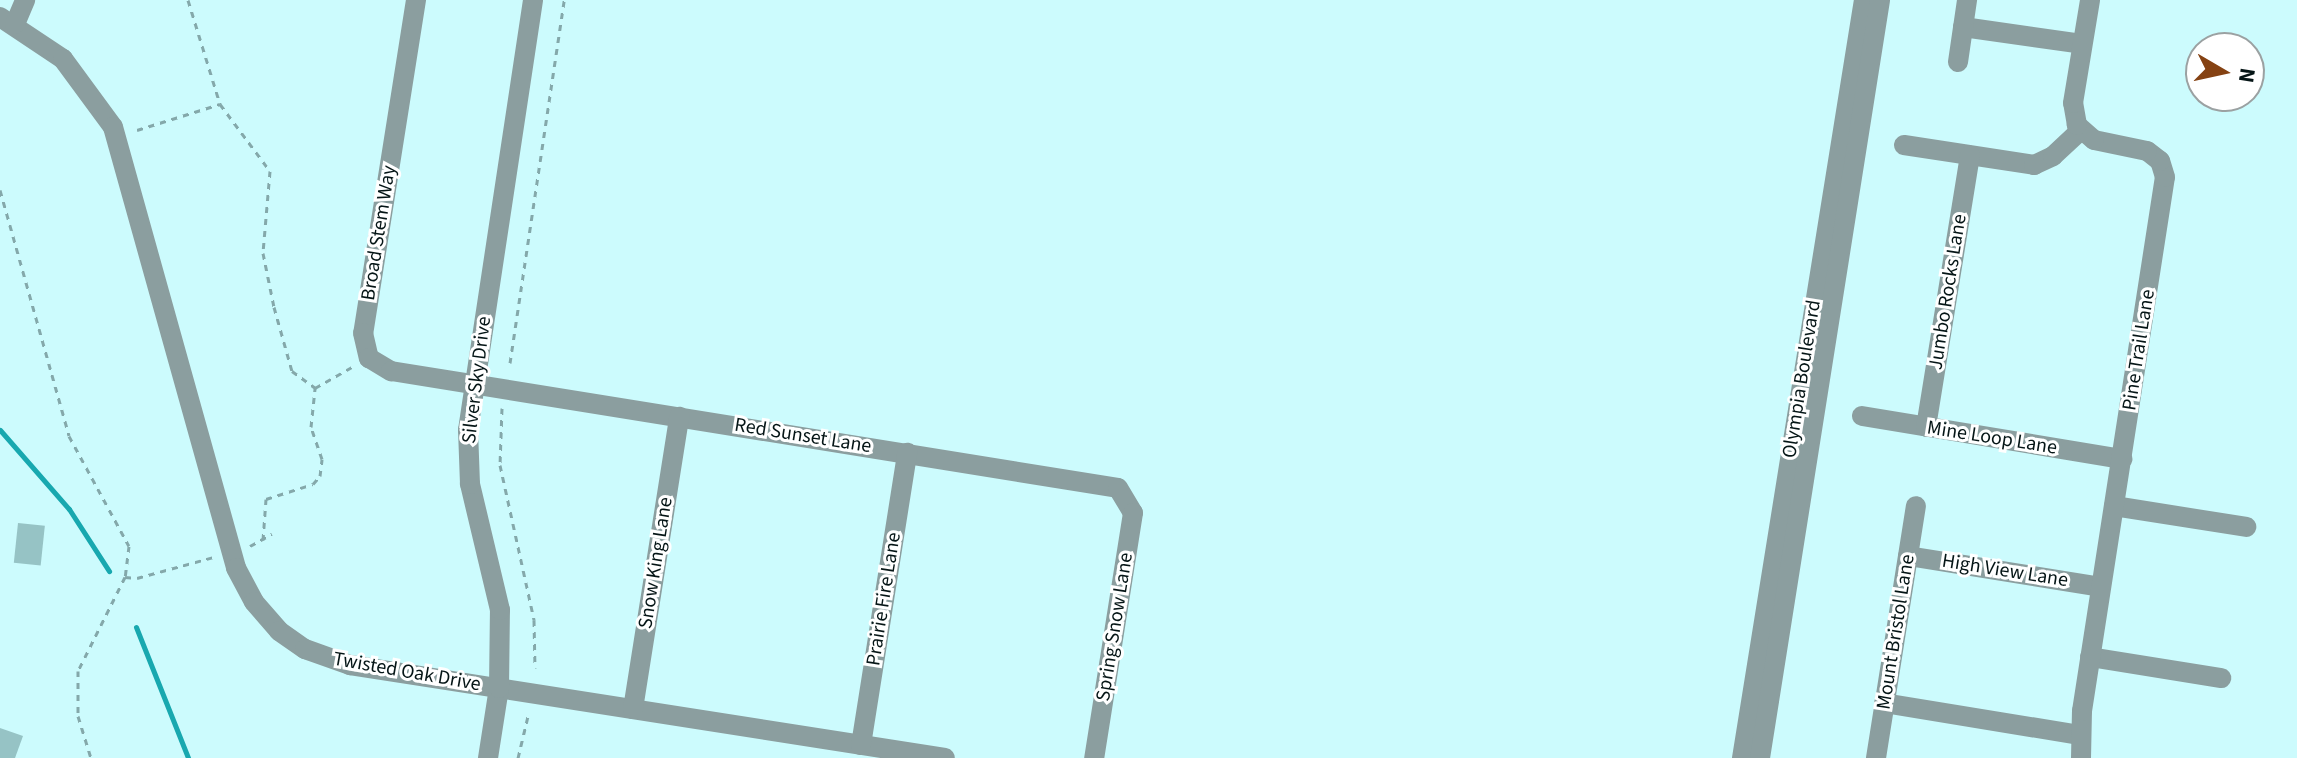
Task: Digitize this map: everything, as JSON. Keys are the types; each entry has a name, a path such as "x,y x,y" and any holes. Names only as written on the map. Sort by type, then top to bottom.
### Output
{"street":[{"path":"8,21 25,0"},
{"name":"Broad Stem Way","path":"369,358 363,333 416,0"},
{"name":"Silver Sky Drive","path":"488,758 499,688 498,590 470,484 473,383 533,0"},
{"name":"Olympia Boulevard","path":"1742,758 1864,0"},
{"name":"Olympia Boulevard","path":"1760,758 1880,0"},
{"path":"1958,62 1967,0"},
{"path":"1904,145 2040,164 2081,130 2073,110 2090,0"},
{"name":"Twisted Oak Drive","path":"8,21 78,75 113,127 236,568 254,602 279,631 319,656 499,688 945,758"},
{"path":"1963,27 2082,44"},
{"name":"Pine Trail Lane","path":"2081,130 2094,140 2147,151 2160,161 2165,177 2090,657 2080,735 2081,758"},
{"name":"Jumbo Rocks Lane","path":"1926,427 1970,156"},
{"path":"369,358 391,371 473,383"},
{"name":"Red Sunset Lane","path":"473,383 1112,485 1128,497"},
{"name":"Mine Loop Lane","path":"1862,416 2122,459"},
{"name":"Snow King Lane","path":"633,709 679,417"},
{"name":"Prairie Fire Lane","path":"861,745 907,453"},
{"name":"Spring Snow Lane","path":"1094,758 1132,521 1128,497"},
{"name":"Mount Bristol Lane","path":"1876,758 1916,506"},
{"path":"2114,506 2246,527"},
{"name":"High View Lane","path":"1908,556 2101,587"},
{"path":"2090,657 2221,678"},
{"path":"1884,703 2080,735"}],"path":[{"path":"188,0 220,104 270,171 263,253 274,307 292,371 315,388"},
{"path":"510,363 564,0"},
{"path":"137,130 220,104"},
{"path":"0,190 69,436 129,546 125,577 78,671 78,716 91,758"},
{"path":"315,388 369,358"},
{"path":"263,540 266,499 313,484 320,476 322,459 311,427 315,388"},
{"path":"502,408 500,465 534,620 535,668"},
{"path":"246,548 272,534"},
{"path":"125,577 137,578 220,555"},
{"path":"518,758 528,716"}],"building":[{"path":"18,523 45,526 41,566 14,563"},
{"path":"0,728 23,736 15,758 0,758"}],"waterway":[{"path":"0,430 69,509 109,571"},
{"path":"136,627 188,758"}]}
